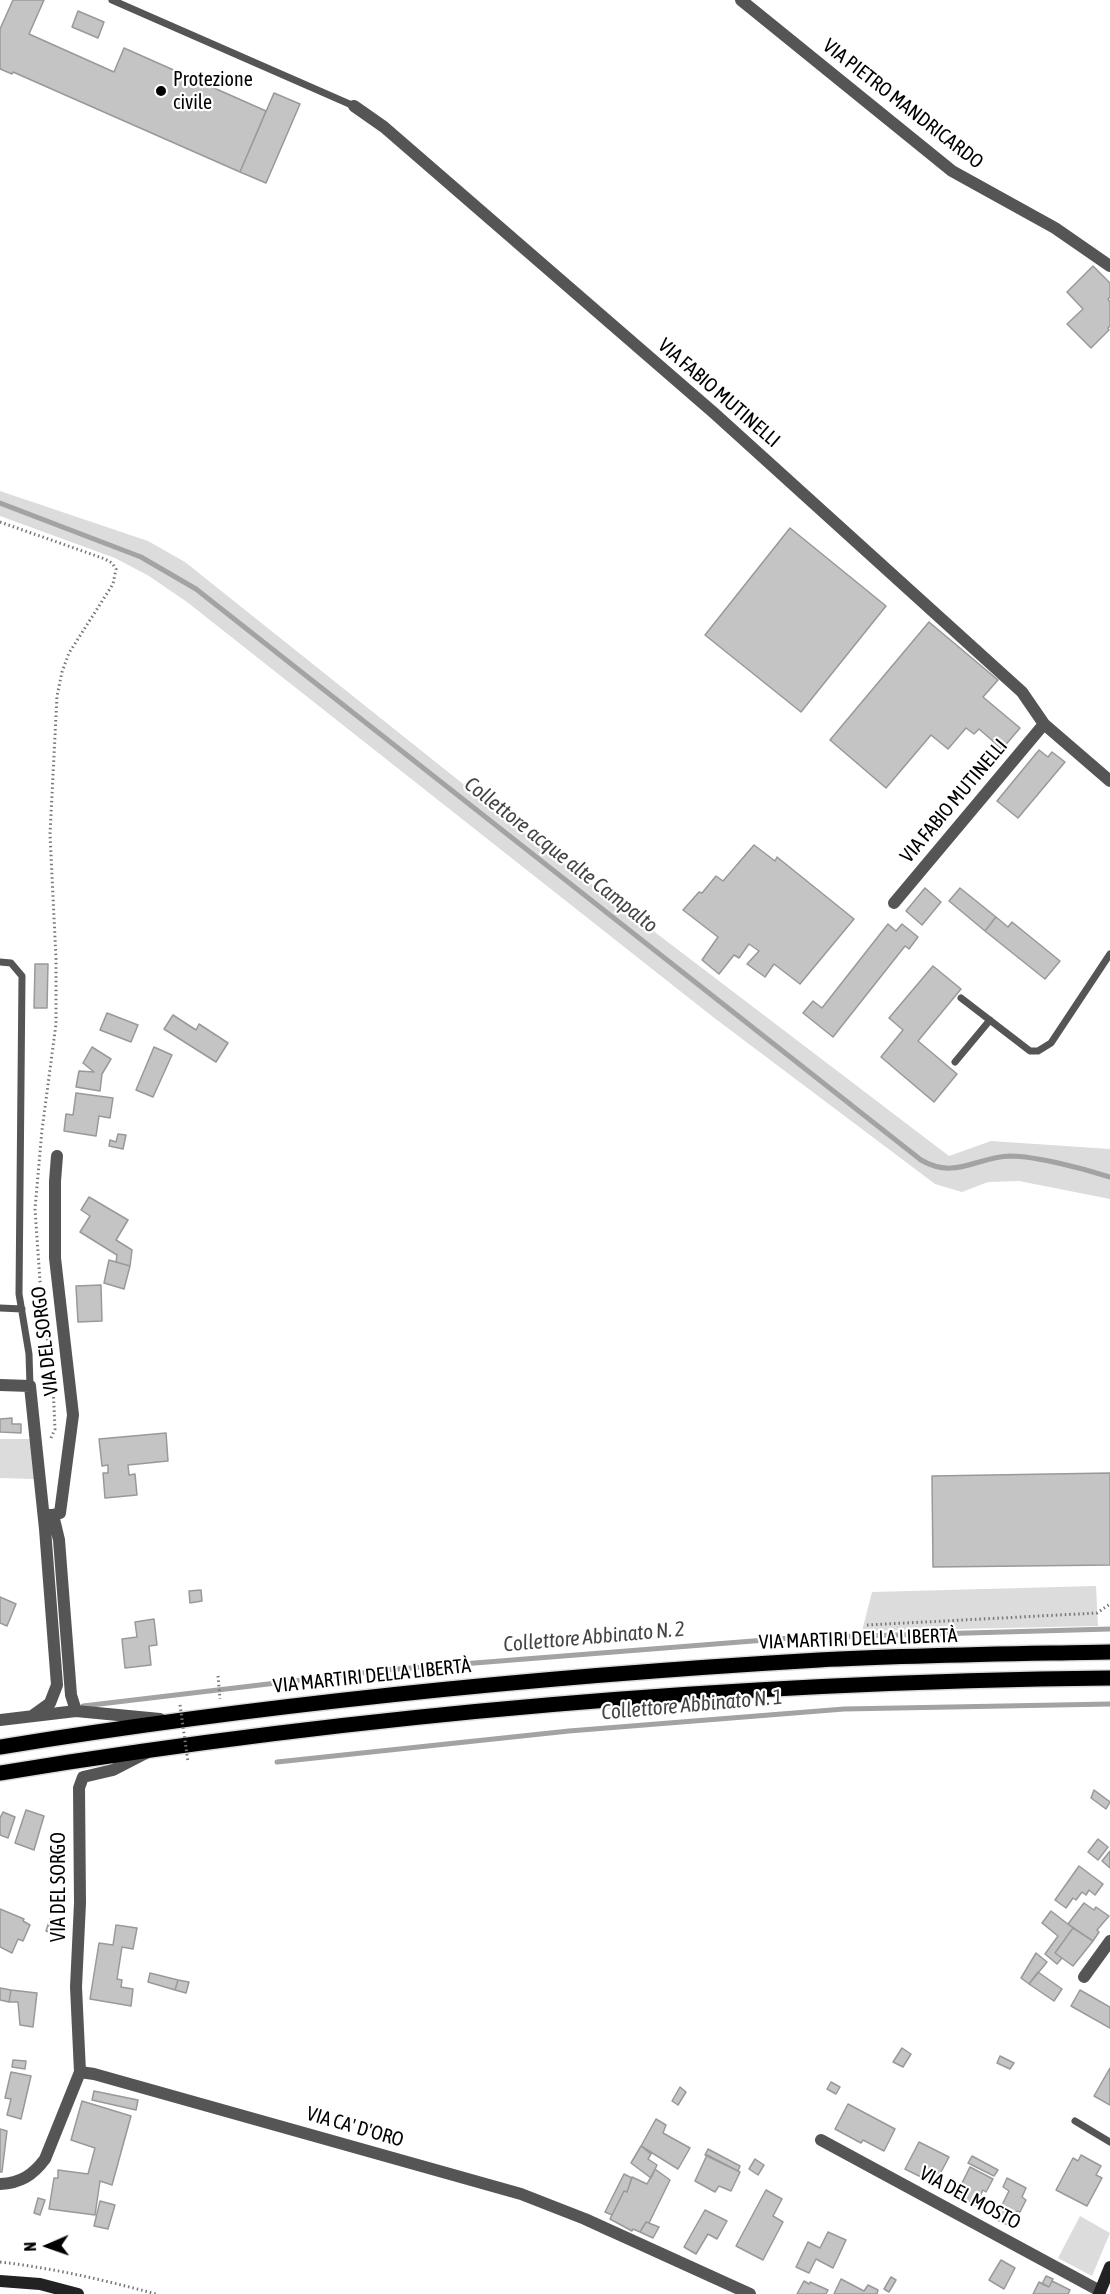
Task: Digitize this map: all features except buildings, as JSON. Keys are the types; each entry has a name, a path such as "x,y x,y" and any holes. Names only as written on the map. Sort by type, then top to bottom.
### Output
{"main road":[{"name":"VIA MARTIRI DELLA LIBERTÀ","path":"0,1747 176,1721 424,1691 636,1672 822,1660 1110,1652"},
{"path":"1,1773 151,1750 426,1716 638,1697 823,1686 1110,1678"},
{"path":"0,1736 86,1733"}],"street":[{"name":"VIA PIETRO MANDRICARDO","path":"741,0 952,171 1055,228 1110,266"},
{"name":"VIA FABIO MUTINELLI","path":"354,106 393,134 714,413 1022,692 1044,724 1110,781"},
{"name":"VIA FABIO MUTINELLI","path":"894,903 1044,724"},
{"name":"VIA DEL SORGO","path":"48,1515 60,1513 74,1415 55,1258 57,1156"},
{"name":"VIA DEL SORGO","path":"0,1385 30,1386 36,1447 48,1515 57,1685 50,1703 32,1716"},
{"name":"VIA DEL SORGO","path":"48,1515 59,1540 71,1695 76,1711"},
{"path":"0,1720 76,1711 176,1721"},
{"name":"VIA DEL SORGO","path":"80,2072 76,1987 80,1903 79,1788 84,1777 113,1770 151,1750"},
{"path":"1084,1977 1110,1941"},
{"path":"0,2184 17,2182 27,2177 37,2170 45,2159 80,2072"},
{"name":"VIA CA' D'ORO","path":"80,2072 105,2077 521,2194 585,2219 750,2294"},
{"name":"VIA DEL MOSTO","path":"821,2140 1103,2293"},
{"path":"1103,2293 1110,2267"},
{"path":"0,2281 40,2284 78,2294"}],"lane":[{"path":"112,0 354,106"},
{"path":"961,998 1030,1051 1045,1048 1110,954"},
{"path":"0,962 11,963 22,976 19,1294 29,1354 30,1386"},
{"path":"955,1062 990,1020"},
{"path":"0,1308 22,1308"},
{"path":"1075,2121 1110,2142"}],"path":[{"path":"0,522 105,559 116,569 113,584 69,653 57,696 50,834 56,959 56,1024 42,1130 35,1209 40,1281 53,1384 55,1429 51,1438 36,1447"},
{"path":"867,1624 1097,1613 1110,1604"},
{"path":"218,1676 222,1699"},
{"path":"180,1705 188,1762"},
{"path":"0,2262 38,2266 156,2294"}],"shaded area":[{"path":"0,491 148,541 185,562 522,831 949,1156 991,1141 1110,1149 1110,1199 1019,1181 988,1182 962,1192 935,1184 713,1017 187,602 149,576 115,558 0,516"},
{"path":"0,1439 30,1439 35,1479 0,1478"},
{"path":"1096,1586 1098,1626 862,1631 872,1592"},
{"path":"1080,2216 1110,2233 1092,2276 1058,2258"}],"waterway":[{"name":"Collettore acque alte Campalto","path":"0,503 141,557 196,589 921,1160 933,1166 955,1168 998,1157 1033,1158 1110,1177"},
{"name":"Collettore Abbinato N. 2","path":"83,1706 386,1670 791,1638 1110,1629"},
{"name":"Collettore Abbinato N. 1","path":"277,1762 569,1731 844,1709 1110,1704"}],"place":[{"name":"Protezione civile","path":"161,91"}]}
